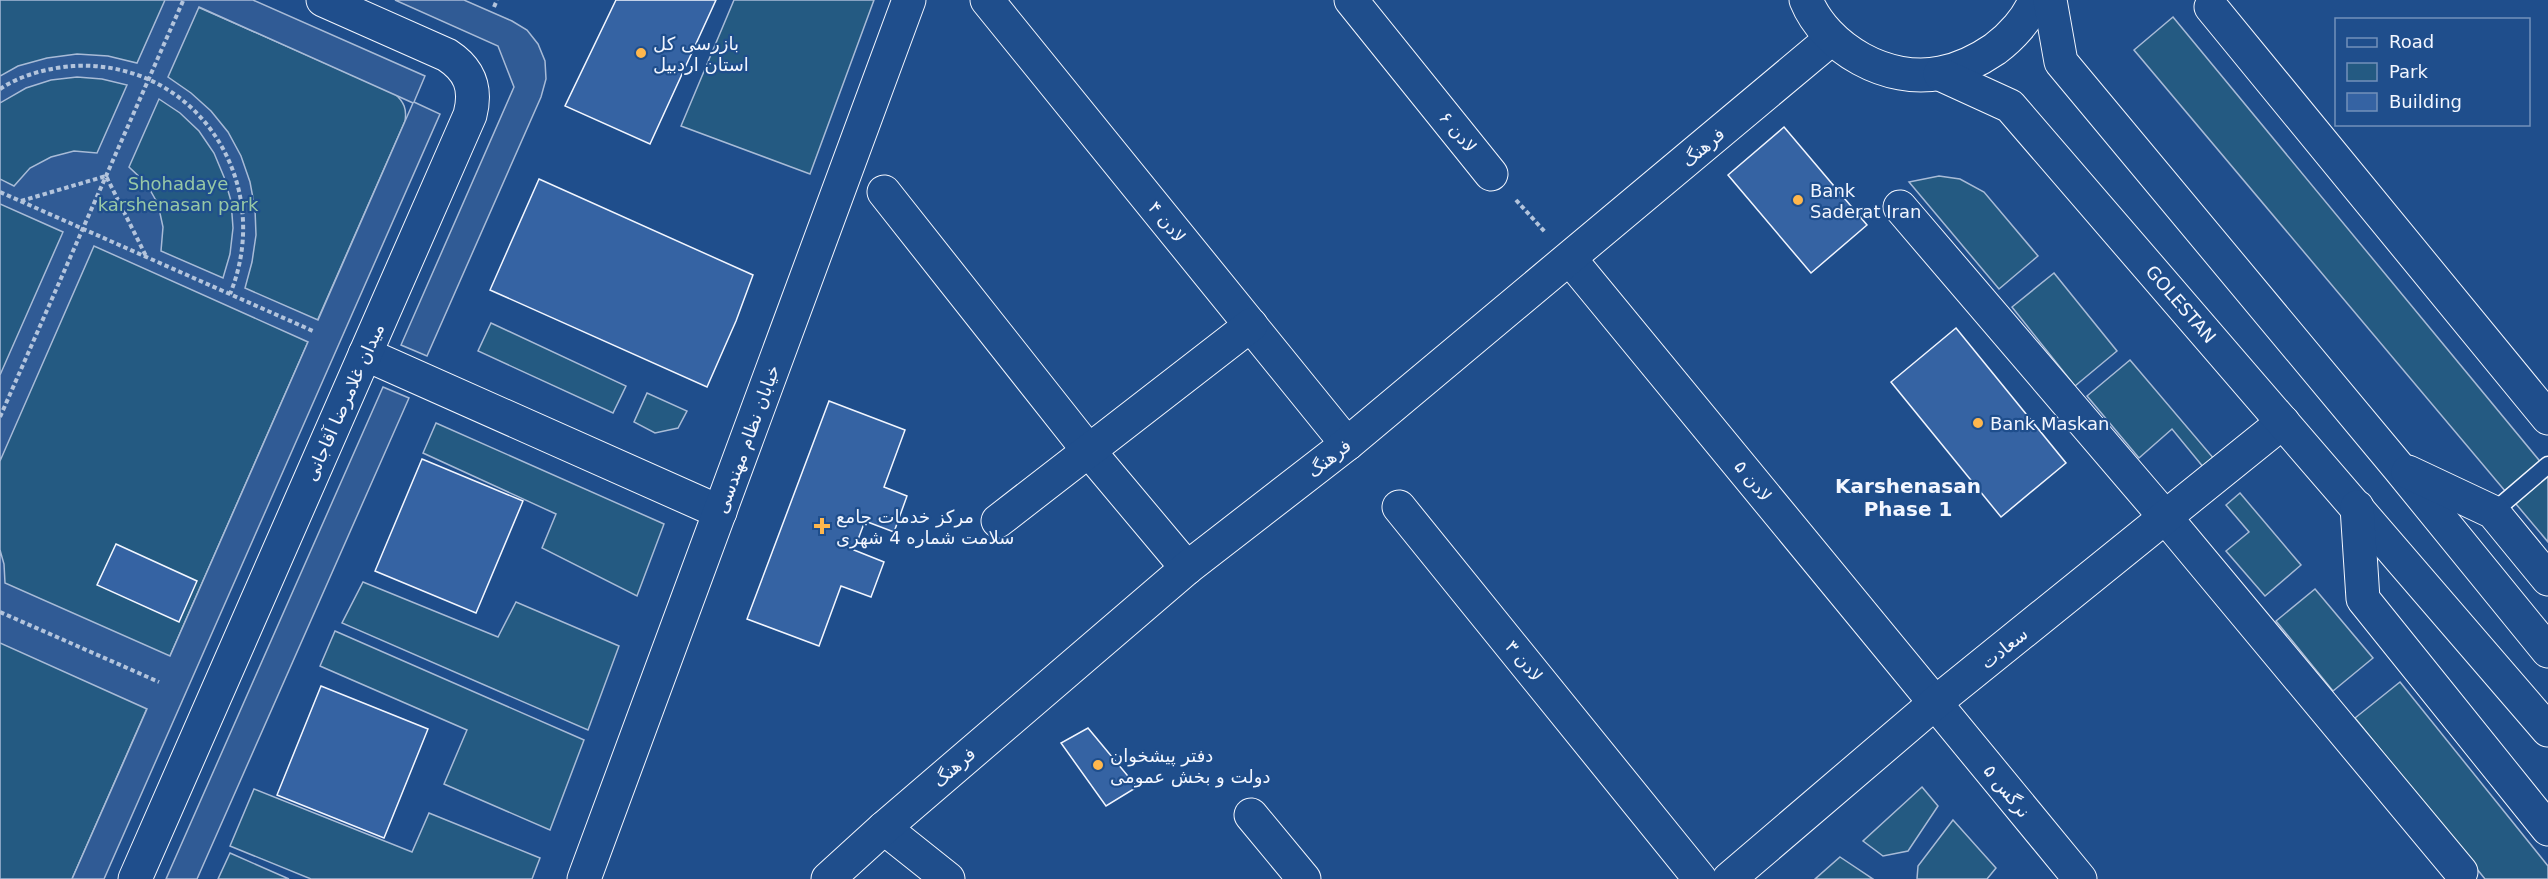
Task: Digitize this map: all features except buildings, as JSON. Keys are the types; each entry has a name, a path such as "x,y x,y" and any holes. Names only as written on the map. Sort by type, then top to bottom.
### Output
{"street":[{"name":"میدان غلامرضا آقاجانی","path":"135,879 470,115 474,101 473,87 468,74 459,63 447,55 323,0"},
{"name":"خیابان نظام مهندسی","path":"584,879 909,0"},
{"name":"لادن ۴","path":"987,0 1347,444"},
{"name":"لادن ۶","path":"1351,0 1491,174"},
{"path":"1806,0 1810,12 1831,39 1864,61 1901,74 1940,74 1978,61 2010,39 2035,0"},
{"path":"2050,0 2061,62 2548,651"},
{"path":"2211,7 2548,418"},
{"name":"فرهنگ","path":"828,879 884,828 1187,568 1347,444 1831,39"},
{"name":"GOLESTAN","path":"1940,74 2010,106 2548,730"},
{"path":"884,192 1088,450 1187,568"},
{"path":"1900,207 2166,519 2461,872"},
{"name":"لادن ۵","path":"1570,259 1935,703"},
{"path":"998,521 1251,325"},
{"path":"365,354 720,512"},
{"name":"سعادت","path":"1729,879 1935,703 2166,519 2283,422"},
{"path":"2399,468 2493,512 2548,579"},
{"name":"لادن ۳","path":"1399,507 1700,879"},
{"path":"2357,507 2363,599 2548,829"},
{"name":"نرگس ۵","path":"1935,703 2080,879"},
{"path":"1251,815 1304,879"},
{"path":"884,828 948,879"}],"lane":[{"path":"2493,512 2548,465"}],"path":[{"path":"494,7 497,0"},
{"path":"0,417 183,1"},
{"path":"0,89 30,75 59,67 100,67 120,70 148,79 175,94 199,114 218,138 232,164 241,193 244,223 242,254 230,294"},
{"path":"1491,174 1570,259"},
{"path":"20,201 106,176"},
{"path":"106,176 146,256"},
{"path":"0,192 313,331"},
{"path":"0,612 159,682"}],"green space":[{"name":"Shohadaye karshenasan park","path":"0,0 182,0 395,94 403,103 406,113 405,121 72,879 0,879"},
{"path":"734,0 874,0 810,174 681,126"},
{"path":"2173,17 2548,471 2548,542 2134,50"},
{"path":"1939,176 1960,179 1984,192 2038,256 1999,289 1909,182"},
{"path":"2054,273 2117,351 2075,386 2012,307"},
{"path":"491,323 626,386 613,413 478,351"},
{"path":"2130,360 2215,460 2204,468 2172,429 2139,458 2087,396"},
{"path":"647,393 687,411 678,428 655,433 634,422"},
{"path":"436,423 664,524 637,596 542,548 556,514 423,453"},
{"path":"2240,493 2301,565 2265,596 2226,551 2249,532 2226,505"},
{"path":"363,582 498,637 516,602 619,646 588,730 342,623"},
{"path":"2315,589 2373,658 2333,691 2276,621"},
{"path":"335,631 584,740 550,830 444,784 467,730 320,666"},
{"path":"2400,682 2548,866 2548,879 2485,879 2355,718"},
{"path":"1922,787 1938,806 1908,851 1883,856 1863,841"},
{"path":"254,789 412,852 429,813 540,858 532,879 311,879 230,846"},
{"path":"1953,820 1996,868 1987,879 1917,879 1918,866"},
{"path":"230,853 289,879 218,879"},
{"path":"1840,857 1873,879 1815,879"}],"shaded area":[{"path":"165,0 253,0 425,76 414,102 440,114 104,879 72,879 147,709 0,643 0,550 4,564 5,583 170,656 308,342 94,246 0,461 0,375 63,232 0,204 0,179 14,186 30,168 51,157 74,151 97,153 127,85 102,79 77,77 51,80 26,88 0,103 0,76 18,66 47,58 77,54 108,56 137,63","holes":["199,7 413,103 318,320 245,288 256,235 255,209 250,182 241,156 228,132 211,111 168,77","159,99 180,113 199,131 214,153 224,177 231,201 233,228 230,254 223,278 161,251 163,227 158,204 146,183 129,167"]},
{"path":"395,0 464,0 527,30 538,44 545,61 546,79 541,97 427,356 401,345 514,87 498,46"},
{"path":"383,387 409,398 197,879 166,879"}],"place":[{"name":"بازرسی کل استان اردبیل","path":"641,53"},
{"name":"Bank Saderat Iran","path":"1798,200"},
{"name":"Bank Maskan","path":"1978,423"},
{"name":"مرکز خدمات جامع سلامت شماره 4 شهری","path":"822,526"},
{"name":"دفتر پیشخوان دولت و بخش عمومی","path":"1098,765"}],"district":[{"name":"Karshenasan Phase 1","path":"1908,498"}]}
